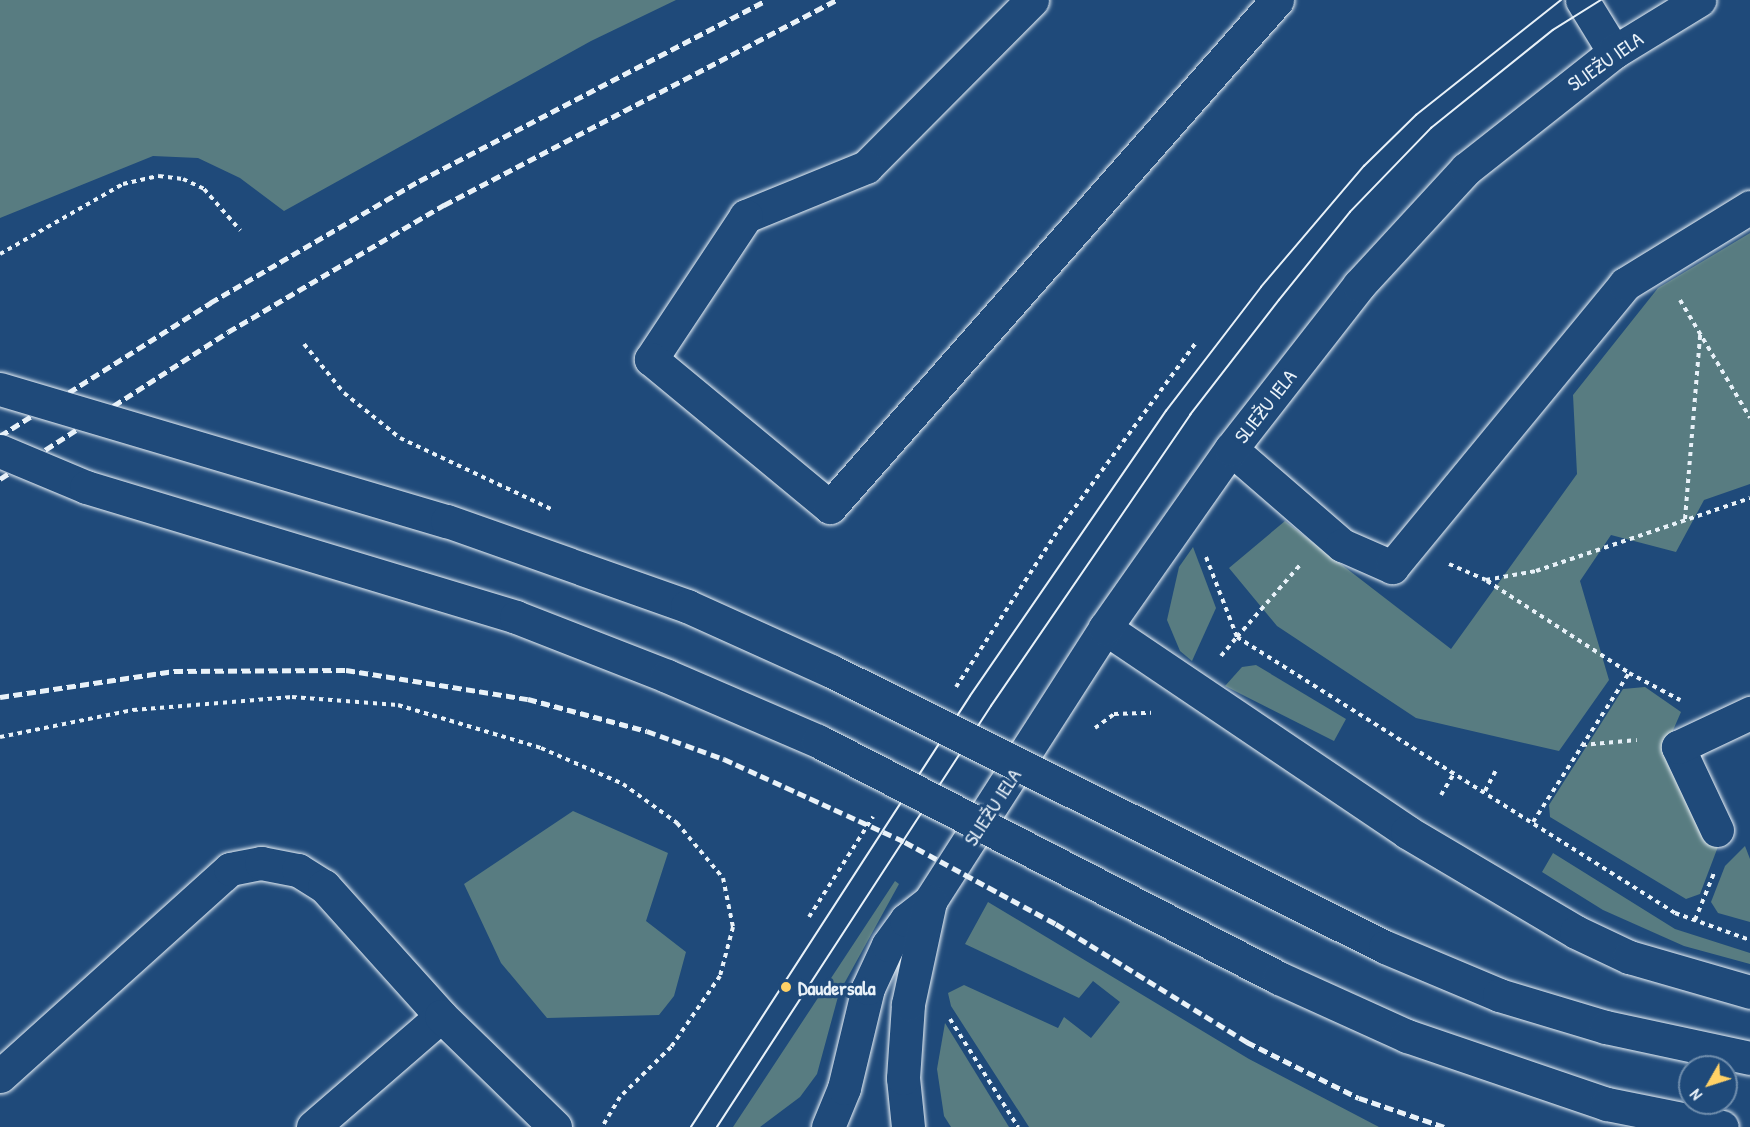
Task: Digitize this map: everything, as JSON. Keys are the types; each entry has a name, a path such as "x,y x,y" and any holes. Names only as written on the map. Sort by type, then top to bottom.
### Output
{"main road":[{"path":"1032,0 866,167 746,216 651,359 830,507 1277,0"},
{"path":"1582,0 1614,52"},
{"name":"SLIEŽU IELA","path":"828,1127 844,1088 868,988 888,945 906,920 930,901 1105,628 1231,449 1359,285 1466,169 1614,52 1699,0"},
{"path":"1231,449 1342,545 1392,567 1624,284 1750,207"},
{"path":"0,388 436,517 687,606 831,670 1236,876 1478,986 1606,1028 1750,1058"},
{"path":"0,451 86,487 238,530 548,629 818,741 1279,978 1407,1036 1607,1104 1722,1127"},
{"path":"0,478 86,487"},
{"path":"1105,628 1407,832 1576,932 1629,957 1750,992"},
{"path":"1717,830 1693,741 1750,714"},
{"path":"0,1076 230,869 261,863 298,870 324,886 441,1016 555,1127"},
{"name":"SLIEŽU IELA","path":"908,1127 903,1078 908,1004 930,901"},
{"path":"313,1127 441,1016"}],"path":[{"path":"0,254 123,184 159,176 183,179 204,189 240,230"},
{"path":"1659,263 1750,418"},
{"path":"1685,519 1700,334"},
{"path":"949,698 1059,529 1197,341"},
{"path":"1486,580 1536,571 1750,498"},
{"path":"1197,690 1238,637 1329,533"},
{"path":"1408,547 1486,580 1629,673 1693,707 1693,741 1648,739 1582,745"},
{"path":"1238,637 1675,913 1750,940"},
{"path":"1533,822 1629,673"},
{"path":"0,737 133,710 292,697 363,702 398,705 542,748 623,784 677,823 723,878 733,927 720,976 671,1047 620,1097 602,1127"},
{"path":"1485,791 1496,770"},
{"path":"1441,795 1455,772"},
{"path":"809,917 874,814"},
{"path":"944,1011 1018,1127"}],"green space":[{"path":"0,0 676,0 591,41 284,211 240,178 198,158 153,156 0,218"},
{"path":"1750,233 1750,484 1704,500 1676,552 1611,535 1580,581 1609,680 1559,751 1416,718 1277,626 1229,568 1285,521 1451,649 1577,474 1573,395 1658,288"},
{"path":"1193,547 1216,608 1192,661 1180,651 1167,620 1179,567"},
{"path":"1256,665 1346,719 1334,741 1225,686 1242,667"},
{"path":"1645,687 1681,712 1667,744 1719,844 1700,894 1686,899 1550,817 1549,805 1623,689"},
{"path":"573,811 668,853 646,921 686,952 674,996 659,1015 547,1018 501,963 464,884"},
{"path":"1745,846 1750,859 1750,922 1718,913 1711,902 1725,866"},
{"path":"1553,853 1675,929 1750,953 1750,964 1684,946 1603,910 1542,872"},
{"path":"895,881 899,884 839,993 817,1074 800,1097 760,1127 733,1127"},
{"path":"988,902 1249,1059 1379,1127 1029,1127 951,1006 948,993 964,985 1058,1028 1064,1017 1091,1038 1120,1002 1093,981 1079,998 965,944"},
{"path":"945,1023 1009,1127 951,1127 944,1116 937,1069"}],"tram line":[{"path":"691,1127 970,696 1166,411 1261,287 1364,166 1416,115 1561,0"},
{"path":"717,1127 991,706 1190,415 1279,300 1350,212 1431,128 1553,30 1601,0"}],"railway":[{"path":"0,436 210,303 419,181 766,0"},
{"path":"0,479 228,332 444,205 836,0"},
{"path":"0,697 174,671 346,670 528,699 647,731 724,759 905,842 1056,924 1247,1042 1359,1098 1444,1127"}],"place":[{"name":"Daudersala","path":"786,987"}]}
